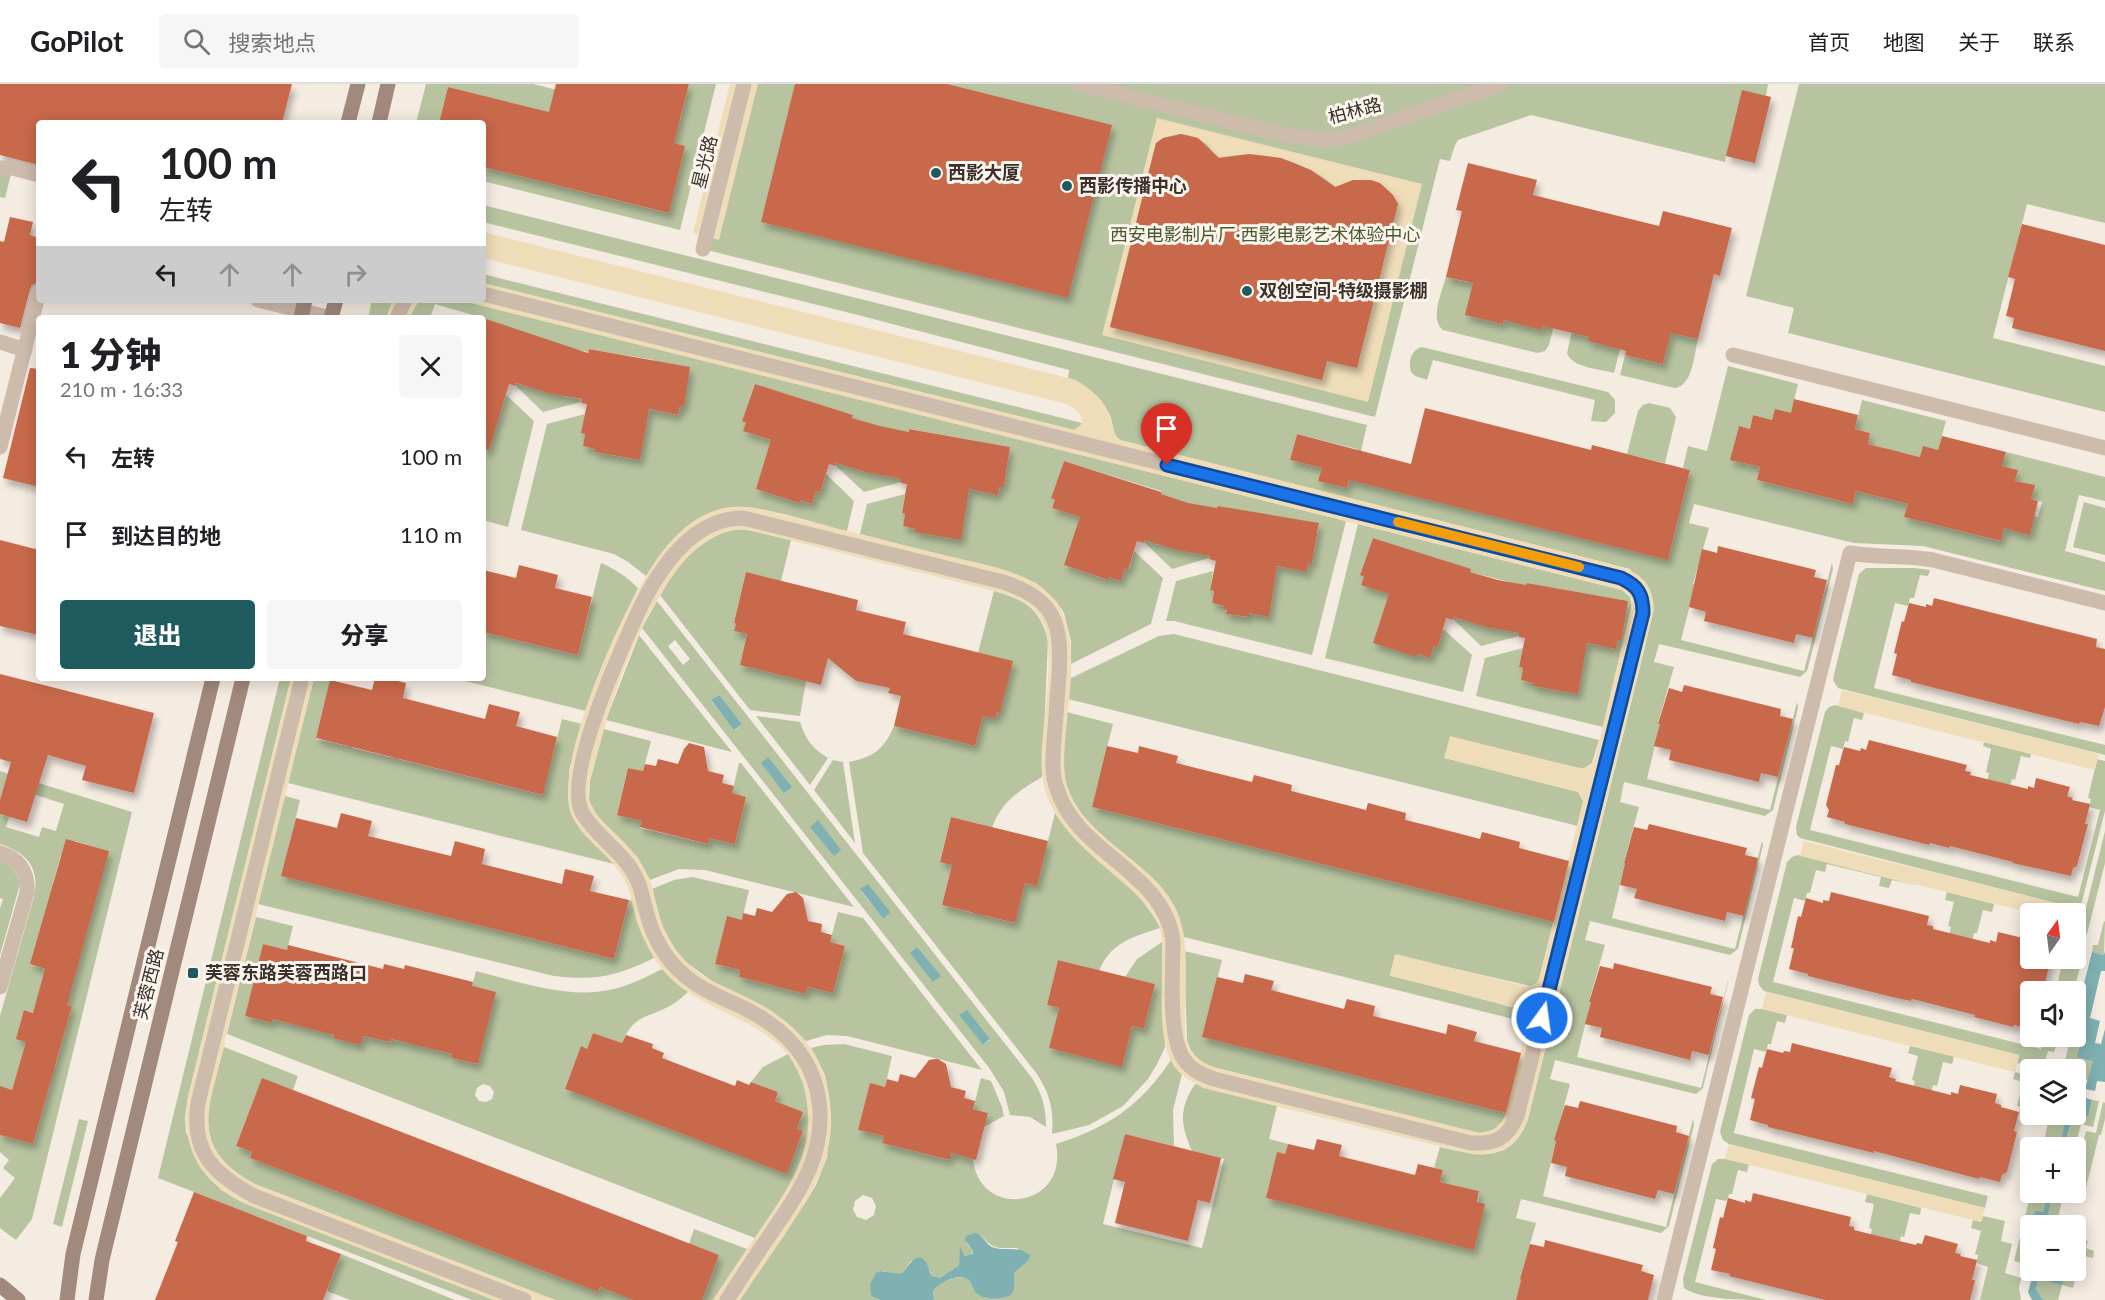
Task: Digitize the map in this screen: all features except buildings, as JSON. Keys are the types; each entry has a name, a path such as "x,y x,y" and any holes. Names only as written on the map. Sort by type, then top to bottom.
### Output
{"main road":[{"path":"349,120 358,84"},
{"path":"380,120 388,84"},
{"name":"芙蓉西路","path":"67,1300 73,1254 212,681"},
{"name":"芙蓉西路","path":"96,1300 102,1260 242,681"},
{"path":"0,1285 18,1300"}],"street":[{"name":"星光路","path":"703,249 744,84"},
{"name":"柏林路","path":"1079,84 1285,135 1327,140 1347,137 1501,84"},
{"path":"0,168 12,168 36,174"},
{"path":"486,295 1621,578 1632,583 1639,591 1643,601 1643,613 1517,1116 1511,1130 1500,1139 1486,1144 1472,1143 1214,1079 1197,1073 1185,1062 1177,1047 1174,1030 1172,927 1164,910 1151,893 1080,828 1065,808 1057,790 1053,758 1060,657 1059,636 1051,613 1030,592 1003,582 743,518 723,520 703,529 691,538 679,548 658,577 623,643 596,716 582,765 578,800 583,814 623,857 638,879 651,929 659,946 672,963 693,983 768,1022 803,1056 813,1077 819,1100 820,1125 818,1144 810,1172 798,1195 727,1300"},
{"path":"0,447 36,303"},
{"path":"272,303 320,315"},
{"path":"0,342 25,350"},
{"path":"1733,355 2105,448"},
{"path":"1664,1300 1850,554 1933,560 2105,603"},
{"path":"301,681 198,1103 197,1131 203,1152 218,1172 230,1182 255,1196 524,1300"},
{"path":"0,853 17,860 28,880 27,892 0,987"}],"green space":[{"path":"426,84 533,84 582,96 608,127 448,87 440,120 417,120"},
{"path":"689,84 716,84 680,230 486,182 486,168 668,213 685,146 672,143"},
{"name":"西安电影制片厂·西影电影艺术体验中心","path":"744,84 1768,84 1766,96 1771,97 1755,163 1726,156 1725,162 1531,115 1458,140 1450,161 1440,159 1375,417 703,249"},
{"path":"1799,84 2105,84 2105,223 2027,204 1993,338 2105,366 2105,412 1788,333 1794,308 1746,296"},
{"path":"0,174 11,174 5,198 0,197"},
{"path":"486,206 1367,425 1361,451 1668,559 1677,524 1664,520 1683,499 1690,470 1683,468 1688,446 1707,451 1728,366 1798,384 1791,413 1772,420 1753,415 1750,429 1739,427 1735,441 1735,461 1760,467 1757,480 1853,504 1856,491 1908,504 1905,517 2000,541 2004,528 2030,534 2034,516 2038,517 2042,502 2031,499 2034,485 2015,481 2018,470 2002,466 2006,452 2105,477 2105,501 2079,495 2065,551 2105,562 2105,591 1923,546 1854,543 1694,504 1689,523 1709,528 1693,584 1695,585 1681,640 1804,671 1832,563 1833,569 1807,671 1800,677 1659,644 1654,662 1674,667 1658,723 1660,724 1647,779 1770,810 1797,702 1798,708 1773,810 1765,816 1624,782 1620,802 1639,807 1612,918 1735,949 1762,841 1763,845 1738,949 1730,955 1590,921 1585,940 1605,945 1589,1001 1591,1002 1577,1057 1701,1088 1728,980 1703,1088 1696,1094 1555,1060 1550,1079 1570,1084 1543,1196 1666,1227 1693,1119 1694,1125 1669,1226 1661,1233 1521,1199 1516,1218 1536,1223 1516,1300 934,1300 933,1292 936,1288 953,1278 967,1278 970,1282 1014,1290 1014,1273 1028,1261 1017,1248 996,1247 981,1235 967,1244 973,1251 972,1255 965,1256 961,1249 959,1265 940,1278 932,1276 927,1264 911,1261 902,1273 883,1271 871,1296 880,1300 740,1300 816,1185 827,1157 831,1117 829,1096 825,1075 811,1048 824,1045 844,1044 892,1056 885,1087 870,1084 858,1130 884,1136 882,1143 949,1160 951,1153 973,1159 979,1179 990,1192 1005,1198 1022,1199 1037,1193 1049,1182 1056,1166 1056,1144 1092,1130 1122,1113 1147,1090 1171,1060 1182,1074 1173,1110 1174,1146 1125,1134 1103,1224 1202,1248 1224,1159 1192,1151 1188,1141 1183,1117 1186,1101 1195,1084 1277,1106 1269,1139 1288,1144 1285,1154 1277,1153 1266,1198 1474,1249 1479,1191 1440,1182 1443,1170 1434,1168 1440,1147 1480,1154 1503,1150 1513,1144 1528,1119 1645,647 1630,569 1120,440 1115,434 1111,416 1106,409 1084,388 1068,378 1069,370 486,223","holes":["1297,434 1357,449 1347,488 1319,481 1322,468 1290,460","863,1195 872,1198 876,1206 874,1215 866,1220 857,1217 853,1210 855,1201"]},
{"path":"1569,266 1549,345 1545,351 1537,353 1443,330 1439,325 1438,305 1446,277 1467,282 1468,276 1475,278 1466,315 1503,324 1508,303 1543,326"},
{"path":"1586,270 1585,336 1589,337 1589,341 1620,349 1614,373 1580,365 1574,362 1567,353"},
{"path":"486,275 1082,423 1078,429 1074,430 486,284"},
{"path":"371,303 392,303 387,315 369,315"},
{"path":"417,303 472,303 1346,521 1312,655 1174,621 1166,621 1176,581 1213,571 1210,590 1214,591 1212,603 1224,606 1227,614 1248,617 1249,613 1269,616 1276,566 1307,571 1308,563 1312,563 1319,525 1218,506 1217,508 1189,504 1161,494 1161,491 1064,461 1051,498 1055,500 1052,508 1082,517 1064,565 1107,580 1109,577 1121,580 1125,568 1129,569 1134,551 1163,578 1151,624 1071,664 1071,641 1064,613 1056,601 1036,583 997,569 860,534 867,504 905,494 902,513 905,514 903,526 915,529 915,532 968,489 998,494 1000,486 1004,486 1010,447 910,429 909,432 881,427 852,418 853,415 755,384 742,421 746,423 744,431 773,441 756,489 799,503 801,500 812,504 816,491 820,493 826,474 854,501 847,531 759,509 724,508 697,520 681,532 664,549 646,576 614,554 521,530 547,424 585,414 582,433 585,434 583,446 595,449 595,452 640,460 647,409 678,415 680,406 683,406 654,360 589,349 588,352 561,346 486,319 486,315 473,315 435,304 431,315 411,315"},
{"path":"1672,327 1677,334 1698,339 1692,368 1681,386 1675,388 1620,375 1625,355 1663,364"},
{"path":"1422,347 1608,392 1615,400 1615,413 1606,422 1591,421 1595,400 1433,360 1427,380 1415,376 1411,372 1410,360 1413,353"},
{"path":"516,383 534,388 564,388 563,396 581,399 581,402 543,412 515,385"},
{"path":"506,395 534,421 508,527 486,521 486,420 500,413"},
{"path":"1862,400 1946,421 1938,450 1920,457 1901,452 1897,466 1884,463 1887,449 1868,444 1870,433 1855,429"},
{"path":"1649,403 1670,408 1676,417 1665,463 1627,454 1638,411 1643,405"},
{"path":"836,463 884,468 883,475 901,479 901,482 864,492 835,465"},
{"path":"2084,502 2105,508 2105,555 2073,547"},
{"path":"1358,524 1622,590 1630,597 1632,607 1603,727 1476,696 1485,658 1523,648 1519,667 1523,668 1521,680 1533,683 1533,686 1578,693 1585,643 1616,648 1618,640 1622,640 1628,601 1527,583 1526,586 1470,572 1470,569 1373,538 1360,575 1364,577 1361,585 1391,594 1417,657 1418,654 1430,658 1434,646 1438,646 1443,629 1472,655 1463,692 1325,658"},
{"path":"733,529 744,529 791,540 781,581 746,572 734,631 747,634 740,665 806,681 800,716 750,710 660,595 690,554 710,540"},
{"path":"1144,540 1210,556 1172,569"},
{"path":"601,563 630,580 638,588 623,618 586,711 465,681 486,681 486,633 578,655"},
{"path":"1866,568 1930,570 1928,576 1920,575 1914,598 1910,598 1908,606 1895,603 1874,688 2105,745 2105,755 1838,688 1833,680 1835,670 1859,574"},
{"path":"994,591 1029,606 1040,620 1048,640 1042,777 1008,801 997,817 989,838 980,824 951,817 940,861 952,865 942,905 972,913 973,907 986,910 985,916 1014,923 1025,883 1037,885 1055,813 1080,843 1139,897 1160,928 1138,935 1119,945 1105,959 1096,981 1087,967 1058,960 1047,1005 1059,1008 1049,1048 1122,1066 1132,1026 1144,1029 1155,984 1125,977 1137,959 1162,942 1165,1047 1157,1064 1148,1079 1123,1106 1089,1125 1052,1134 1050,1102 1037,1074 863,853 849,762 865,758 877,751 886,741 894,726 975,746 983,716 995,719 997,712 999,713 978,653"},
{"path":"657,601 1032,1078 1043,1101 1046,1127 1030,1117 1010,1115 1004,1092 990,1069 642,628","holes":["675,640 690,659 683,665 668,646","718,695 742,724 735,730 711,701","860,890 891,913 883,919","960,1015 990,1039 983,1045"]},
{"path":"1454,617 1519,633 1519,636 1481,646 1453,619"},
{"path":"1174,634 1599,740 1592,763 1583,769 1450,737 1445,758 1578,792 1583,801 1578,826 1068,699 1069,679 1159,636"},
{"path":"639,635 732,752 606,720"},
{"path":"279,681 290,681 188,1097 185,1117 186,1133 220,1189 234,1198 494,1300 472,1300 158,1178"},
{"path":"313,681 330,681 316,739 347,746 348,743 353,744 352,748 393,758 394,754 399,755 398,759 542,795 562,719 582,724 569,771 580,829 614,864 288,783"},
{"path":"1835,705 1864,713 1862,720 1854,718 1848,742 1845,741 1843,749 1831,746 1810,830 2078,897 2100,810 2089,807 2091,799 2088,798 2097,759 2105,761 2105,811 2082,903 2056,903 1800,838 1796,827 1825,712 1829,707"},
{"path":"1067,712 1113,724 1092,807 1554,922 1539,979 1536,984 1530,986 1395,955 1390,975 1523,1010 1529,1018 1529,1023 1184,937 1178,917 1166,893 1095,828 1074,801 1067,786 1064,768"},
{"path":"756,716 800,722 810,743 828,758 810,785"},
{"path":"604,729 651,741 643,771 628,768 617,814 642,821 640,828 707,844 709,838 735,844 746,797 732,793 739,763 741,763 854,907 705,870 679,869 650,880 638,858 598,817 589,801 590,781"},
{"path":"1984,742 2031,754 2030,758 2021,756 2015,780 2012,779 2010,788 1987,782 1989,773 1986,772 1991,749 1983,746"},
{"path":"833,760 843,762 855,843 814,790"},
{"path":"0,771 132,812 32,1219 16,1240 0,1228 0,1198 15,1178 3,1168 9,1160 0,1152 0,1135 33,1144 50,1084 17,1074 12,1090 0,1097 0,1016 33,900 35,880 34,871 25,858 0,844 0,814 9,817 6,827 39,837 42,827 56,831 64,804 5,785 0,800","holes":["75,841 108,851 45,969 31,965 63,886 53,883 61,855 71,857","39,997 72,1006 55,1067 22,1058 26,1042 25,1010 34,1013"]},
{"path":"285,796 300,800 282,876 614,959 629,900 633,901 636,916 654,958 606,976 581,978 554,976 258,904"},
{"path":"2105,831 2105,863 2087,934 2086,908"},
{"path":"1798,855 1919,886 1892,880 1889,888 1879,886 1881,877 1827,864 1825,872 1816,870 1810,893 1807,893 1805,901 1794,898 1773,982 2020,1044 2020,1047 2041,1049 2042,1047 2056,1047 2054,1052 2048,1051 2046,1059 2020,1059 2020,1064 2017,1063 2019,1055 1764,991 1758,979 1787,862"},
{"path":"0,861 13,870 20,884 0,955 0,908 3,899 0,898"},
{"path":"692,877 749,890 742,920 727,917 715,964 740,970 739,977 806,994 808,987 833,993 845,946 830,942 838,912 863,918 982,1070 847,1036 827,1035 806,1041 771,1011 712,981 687,963 676,951 662,926 652,889 674,880"},
{"path":"1947,892 1994,904 1992,912 1983,910 1977,933 1974,933 1972,941 1949,936 1951,927 1948,926 1954,902 1945,900"},
{"path":"256,917 293,926 287,950 263,944 245,1016 272,1023 273,1019 289,1023 290,1021 334,1035 333,1037 363,1036 390,1042 391,1039 407,1043 408,1041 452,1054 451,1058 477,1064 472,986 476,971 562,991 597,992 638,981 662,969 688,992 673,1004 638,1021 632,1026 622,1043 593,1033 587,1049 581,1047 565,1089 787,1173 803,1132 797,1129 803,1112 775,1101 778,1092 751,1082 763,1067 788,1054 802,1080 808,1104 809,1128 796,1172 755,1238 227,1034","holes":["483,1084 490,1086 494,1092 492,1099 486,1102 479,1101 475,1095 477,1088"]},
{"path":"2104,921 2104,955 2092,952 2093,945 2098,945"},
{"path":"1184,951 1222,960 1203,1037 1506,1113 1502,1122 1488,1132 1479,1133 1209,1066 1195,1056 1187,1040"},
{"path":"2061,969 2080,969 2076,981 2058,981"},
{"path":"1755,1009 1787,1015 1785,1023 1777,1021 1771,1044 1768,1044 1766,1052 1754,1049 1734,1133 1988,1196 1985,1208 1729,1144 1723,1140 1720,1132 1749,1015"},
{"path":"2086,1041 2093,1061 2088,1080 2086,1080 2086,1059 2065,1059 2068,1047 2086,1047"},
{"path":"1910,1046 1954,1056 1952,1064 1943,1062 1937,1086 1933,1085 1931,1093 1913,1088 1915,1081 1912,1080 1918,1056 1908,1053"},
{"path":"224,1047 298,1076 293,1090 262,1079 236,1146 252,1152 250,1158 598,1292 600,1287 615,1293 622,1276 633,1300 555,1300 255,1184 234,1170 220,1156 212,1141 208,1125 209,1108"},
{"path":"2015,1072 2020,1073 2020,1081 2013,1079"},
{"path":"981,1078 991,1081 1004,1116 984,1127 988,1113 973,1109"},
{"path":"2092,1100 2099,1101 2093,1127 2085,1125 2086,1117 2088,1117"},
{"path":"2103,1102 2105,1103 2105,1119 2086,1188 2084,1137 2086,1131 2096,1133"},
{"path":"79,1119 88,1121 62,1227 53,1224"},
{"path":"2048,1125 2064,1125 2062,1137 2045,1137"},
{"path":"2070,1125 2081,1125 2078,1137 2067,1137"},
{"path":"1718,1159 1749,1164 1747,1172 1738,1170 1732,1194 1729,1194 1727,1201 1716,1199 1695,1282 1766,1300 1711,1297 1684,1288 1683,1279 1712,1164"},
{"path":"1867,1194 1921,1208 1920,1215 1910,1213 1904,1237 1901,1236 1899,1244 1870,1237 1872,1229 1869,1228 1874,1204 1865,1202"},
{"path":"2028,1203 2046,1203 2043,1213 2035,1211 2034,1215 2025,1215"},
{"path":"2051,1203 2062,1203 2058,1215 2048,1214"},
{"path":"1983,1216 2005,1221 2001,1241 2012,1244 2005,1273 2020,1278 2021,1300 1980,1300 1988,1267 1976,1263 1978,1255 1975,1254 1981,1231 1971,1228 1973,1220 1981,1222"},
{"path":"694,1229 747,1249 713,1300 702,1300 719,1255 689,1244"},
{"path":"2020,1237 2020,1262 2014,1261"},
{"path":"2086,1248 2094,1251 2093,1258 2086,1256"},
{"path":"341,1254 455,1300 350,1300 327,1291"},
{"path":"2038,1281 2061,1284 2062,1281 2075,1281 2073,1288 2062,1285 2058,1300 2043,1300 2036,1289"}],"sand":[{"path":"730,84 758,84 719,240 693,233"},
{"path":"1157,118 1422,184 1368,402 1102,335","holes":["1187,135 1206,144 1216,158 1233,155 1280,158 1309,169 1337,188 1354,181 1371,181 1379,184 1393,196 1398,204 1356,368 1327,361 1322,380 1110,327 1156,143 1163,138"]},
{"path":"486,233 1076,380 1091,390 1103,403 1115,435 1120,440 1604,562 1635,573 1648,586 1654,610 1527,1122 1518,1137 1506,1148 1490,1154 1472,1154 1203,1088 1183,1075 1170,1059 1163,1032 1162,940 1157,920 1140,898 1070,834 1051,806 1045,790 1042,756 1049,669 1045,631 1037,612 1010,595 753,531 724,532 700,546 689,556 679,567 651,611 622,674 607,718 588,789 589,800 599,817 644,868 663,927 684,960 704,977 759,1004 795,1029 813,1052 825,1078 830,1102 829,1143 824,1162 808,1198 740,1300 713,1300 782,1198 800,1163 808,1126 803,1084 796,1066 771,1038 688,992 662,969 640,930 622,875 579,827 573,818 568,798 570,770 577,737 602,665 630,605 667,546 691,523 719,509 738,507 760,509 994,567 1035,583 1046,591 1058,605 1066,622 1070,641 1071,683 1064,759 1067,787 1076,806 1089,822 1153,878 1177,911 1185,949 1185,1030 1187,1042 1194,1056 1213,1067 1224,1070 1479,1133 1494,1130 1505,1118 1529,1018 1523,1010 1390,976 1396,954 1516,984 1529,986 1535,984 1539,979 1583,801 1580,794 1444,758 1450,736 1574,767 1585,768 1590,765 1595,759 1632,603 1628,594 1622,590 471,303 486,303 486,284 1074,430 1082,424 1082,420 1076,410 1067,404 486,259"},
{"path":"392,303 417,303 411,315 387,315"},
{"path":"290,681 313,681 209,1106 208,1120 212,1143 224,1162 255,1184 555,1300 494,1300 248,1205 218,1186 197,1163 187,1133 188,1097"},
{"path":"1842,690 2099,754 2095,770 1838,706"},
{"path":"1804,841 2056,903 2020,903 2020,910 1800,856"},
{"path":"1766,992 2019,1055 2015,1072 1762,1009"},
{"path":"1729,1144 1985,1208 1981,1222 1725,1159"}],"water":[{"path":"719,695 742,724 734,730 711,700"},
{"path":"768,757 792,787 784,793 761,763"},
{"path":"818,820 841,850 834,856 810,827"},
{"path":"868,884 891,913 883,919 860,889"},
{"path":"917,947 941,976 933,982 910,953"},
{"path":"2105,951 2105,971 2101,971 2090,1018 2100,1021 2095,1043 2101,1044 2105,1029 2105,1082 2097,1081 2095,1091 2086,1089 2093,1061 2077,1057 2079,1047 2086,1047 2085,981 2092,952 2104,955"},
{"path":"967,1010 990,1039 983,1045 959,1015"},
{"path":"2086,1098 2092,1100 2088,1117 2086,1116"},
{"path":"2064,1125 2070,1125 2067,1137 2062,1137"},
{"path":"2045,1203 2051,1203 2048,1214 2051,1215 2034,1215 2035,1211 2043,1212"},
{"path":"974,1233 980,1235 992,1247 1016,1249 1030,1255 1028,1261 1014,1273 1014,1290 1011,1295 998,1298 984,1297 976,1293 969,1280 961,1277 947,1280 938,1286 933,1292 934,1300 880,1300 871,1296 870,1284 876,1273 902,1273 916,1258 926,1262 932,1276 940,1278 959,1265 960,1247 965,1256 973,1254 965,1240 966,1236"},
{"path":"2031,1281 2038,1281 2036,1289 2043,1300 2032,1300 2028,1292"},
{"path":"2046,1281 2063,1281 2062,1285"}],"slow traffic":[{"path":"1398,522 1579,567"}],"place":[{"name":"西影大厦","path":"936,173"},
{"name":"西影传播中心","path":"1067,186"},
{"name":"双创空间-特级摄影棚","path":"1247,291"},
{"name":"芙蓉东路芙蓉西路口","path":"193,973"}],"route":[{"path":"1167,465 1621,578 1632,583 1639,591 1643,601 1643,613 1542,1018"}]}
